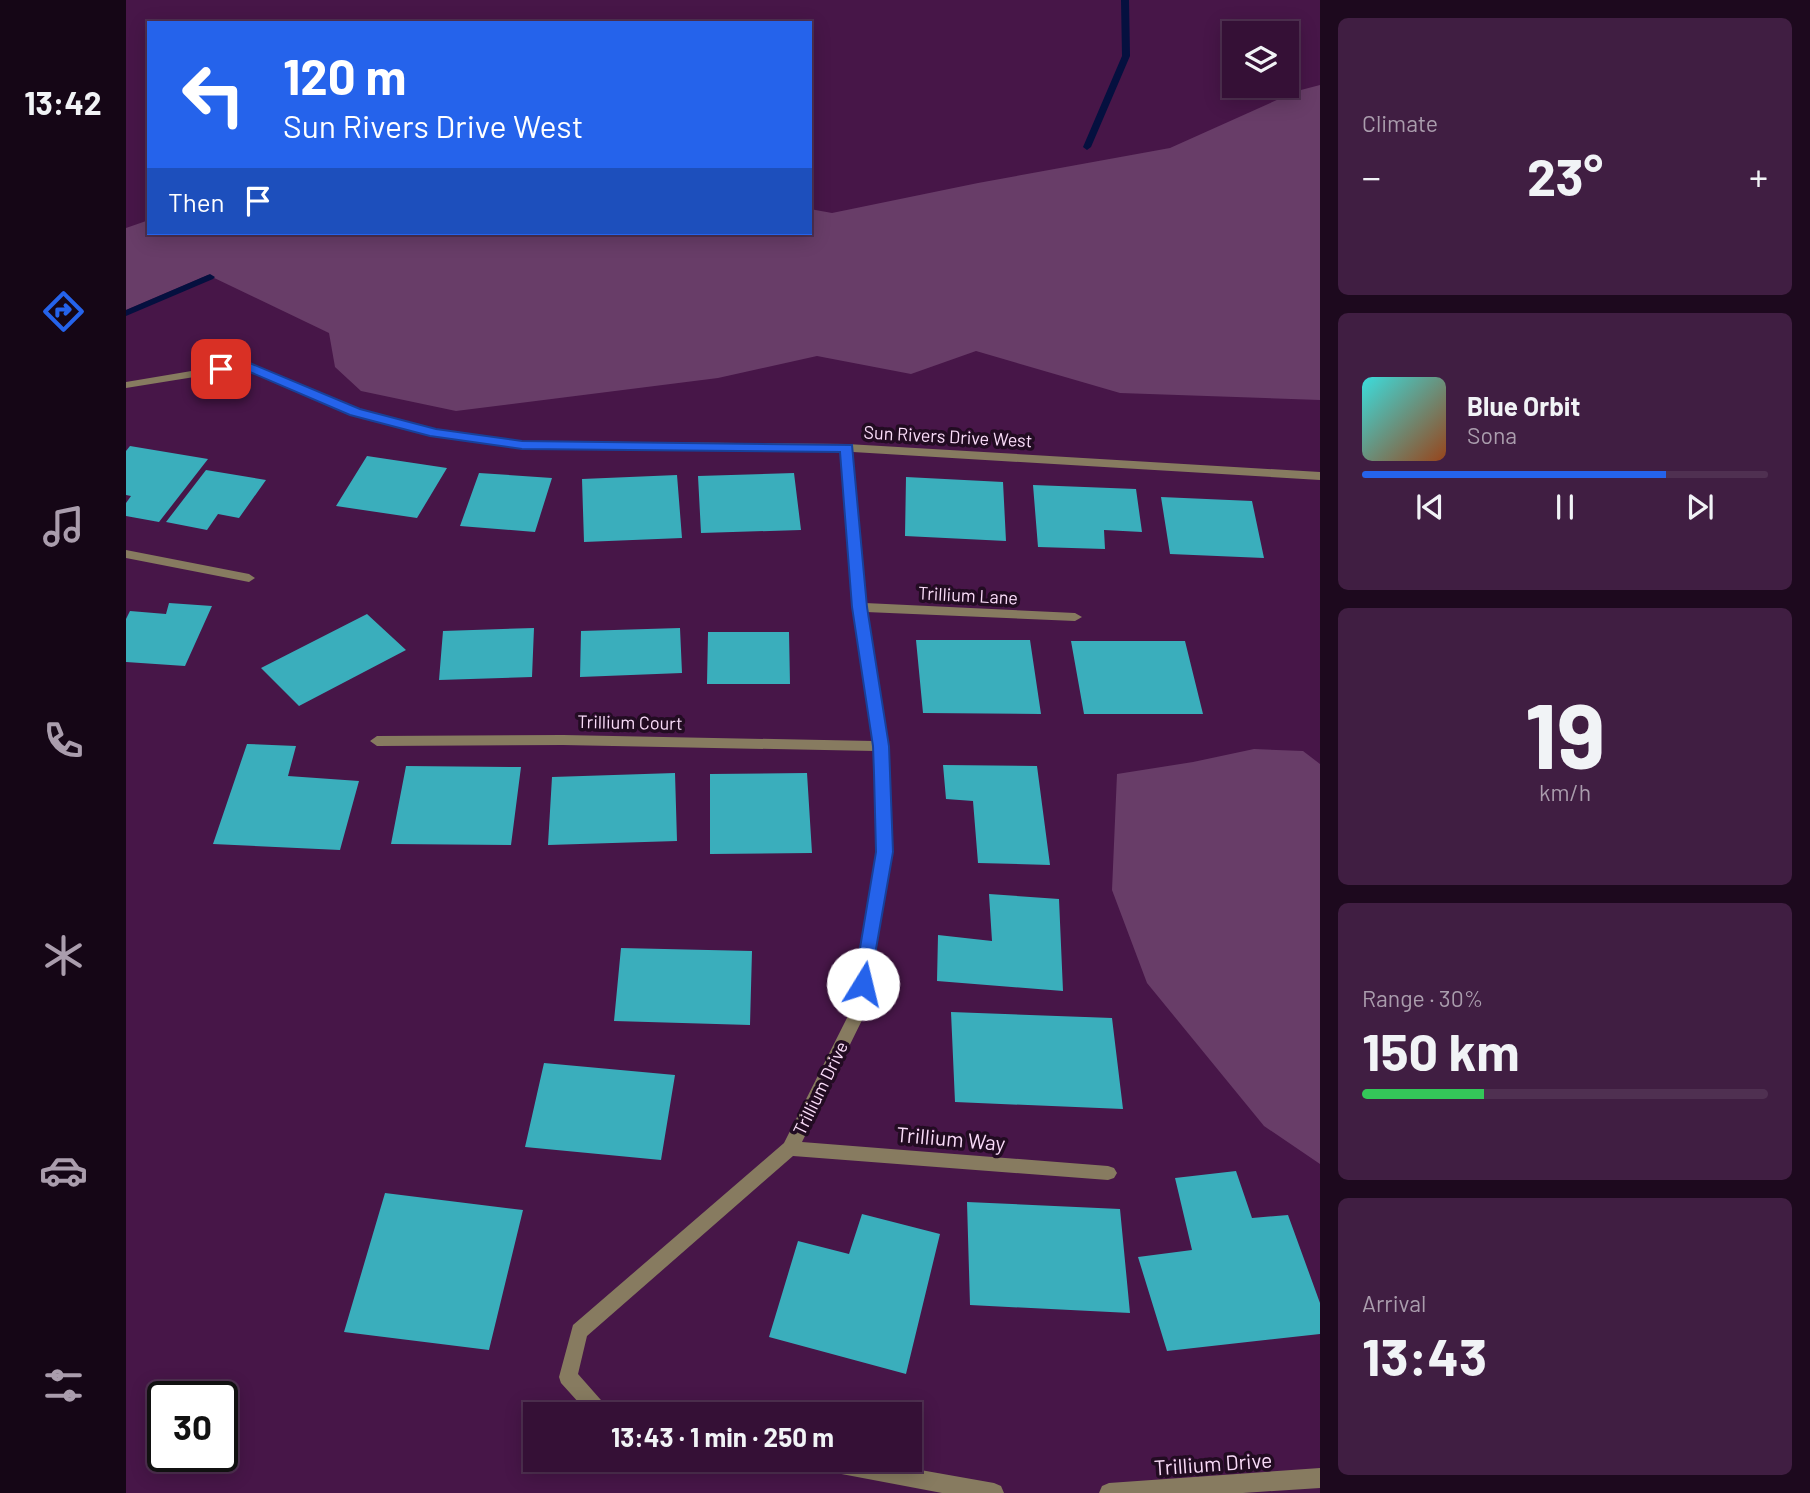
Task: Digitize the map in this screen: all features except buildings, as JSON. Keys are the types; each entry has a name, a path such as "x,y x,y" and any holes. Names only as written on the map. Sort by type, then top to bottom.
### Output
{"street":[{"name":"Sun Rivers Drive West","path":"126,386 245,365 355,412 435,433 522,445 847,448 1320,476"},
{"name":"Trillium Drive","path":"590,1402 568,1377 579,1331 790,1148 859,1010 884,852 881,746 859,607 847,448"},
{"path":"126,554 249,578"},
{"name":"Trillium Lane","path":"859,607 1075,617"},
{"name":"Trillium Court","path":"377,741 563,740 881,746"},
{"name":"Trillium Way","path":"790,1148 1108,1173"},
{"path":"880,1472 994,1493"},
{"name":"Trillium Drive","path":"1110,1493 1320,1478"}],"shaded area":[{"path":"1320,85 1320,400 1120,393 976,351 911,374 817,356 718,378 456,411 361,391 335,367 329,333 208,275 126,310 126,228 147,221 147,235 812,235 812,209 832,213 1170,148 1281,98 1299,98 1299,90"},
{"path":"1254,749 1303,751 1320,764 1320,1164 1264,1126 1147,983 1112,890 1117,774"}],"waterway":[{"path":"1087,147 1126,56 1125,0"},
{"path":"126,313 210,277"}],"route":[{"path":"221,369 245,365 355,412 435,433 522,445 847,448 859,607 881,746 882,773 884,852 863,984"}]}
